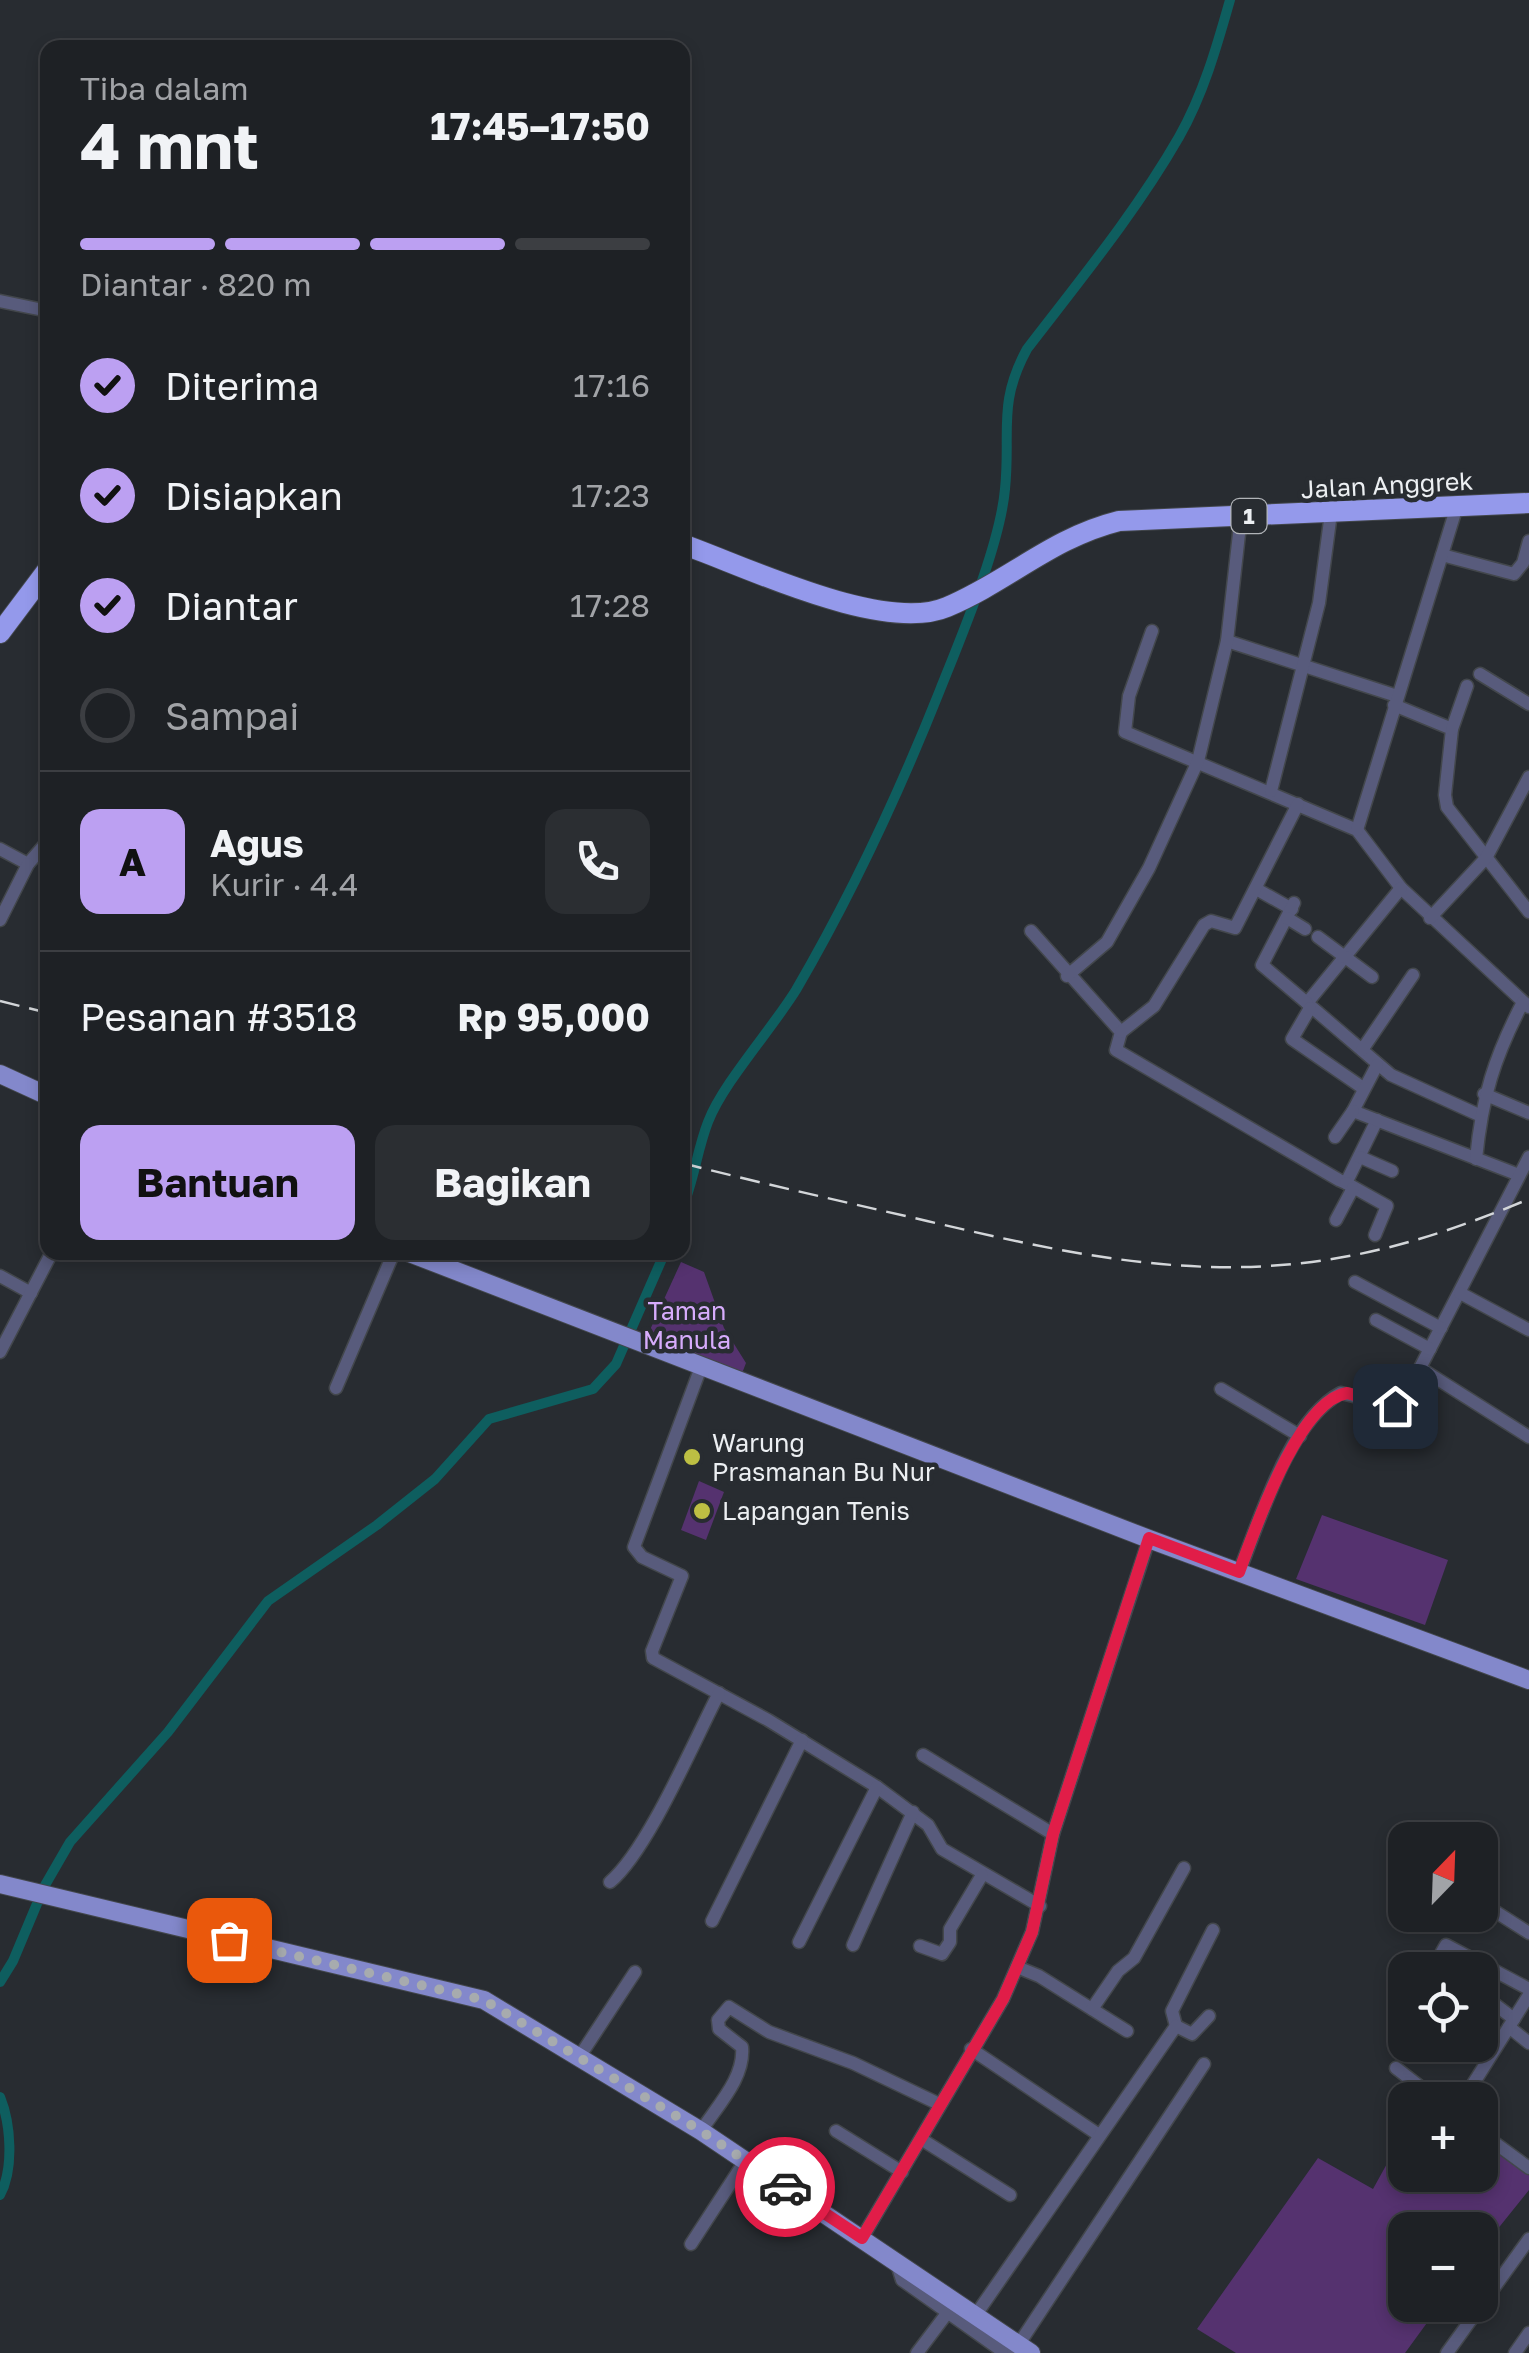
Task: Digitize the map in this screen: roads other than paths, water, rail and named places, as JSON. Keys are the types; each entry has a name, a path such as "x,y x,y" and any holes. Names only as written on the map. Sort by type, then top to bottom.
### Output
{"highway":[{"name":"Jalan Anggrek","path":"690,547 872,612 916,615 939,610 976,593 1087,529 1149,518 1331,514 1529,503"},
{"path":"0,633 40,580"}],"main road":[{"path":"0,1074 40,1092"},
{"path":"427,1260 1529,1680"},
{"path":"0,1884 477,1997 701,2131 896,2261 952,2306 975,2316 994,2343 1017,2351"}],"street":[{"path":"0,302 40,310"},
{"path":"1357,830 1457,506"},
{"path":"1271,791 1319,603 1331,514"},
{"path":"1067,976 1107,942 1149,868 1198,760 1227,641 1240,516"},
{"path":"1442,555 1514,574 1523,564 1529,541"},
{"path":"1152,631 1122,728 1357,830 1400,888 1526,1004 1493,1062 1480,1115 1476,1160"},
{"path":"1227,641 1396,701 1452,729"},
{"path":"1480,674 1529,704"},
{"path":"1467,686 1452,729 1445,802 1529,912"},
{"path":"1430,918 1486,858 1529,777"},
{"path":"1298,804 1258,890 1234,930 1211,920 1204,925 1154,1006 1120,1032 1116,1050 1387,1206 1375,1235"},
{"path":"0,849 28,864"},
{"path":"0,920 28,864 40,850"},
{"path":"1363,1088 1292,1039 1309,1006 1345,955 1400,888"},
{"path":"1258,890 1291,910 1305,928"},
{"path":"1291,910 1262,965 1376,1064 1480,1115"},
{"path":"1031,931 1120,1032"},
{"path":"1318,937 1372,977"},
{"path":"1362,1050 1413,975"},
{"path":"1335,1136 1353,1111 1376,1064"},
{"path":"1484,1094 1529,1114"},
{"path":"1353,1111 1518,1176"},
{"path":"1336,1220 1377,1120"},
{"path":"1239,1572 1300,1436 1325,1404 1341,1394 1395,1406 1420,1368 1529,1157"},
{"path":"1360,1158 1392,1171"},
{"path":"0,1352 48,1260"},
{"path":"336,1388 391,1260"},
{"path":"0,1276 32,1294"},
{"path":"1355,1282 1441,1328"},
{"path":"1460,1293 1529,1330"},
{"path":"1376,1320 1430,1349"},
{"path":"701,1367 634,1547 642,1556 682,1576 652,1656 802,1740 877,1788 928,1825 942,1849 1040,1906"},
{"path":"1420,1368 1529,1436"},
{"path":"1221,1389 1300,1436"},
{"path":"862,2238 1018,1967 1040,1906 1053,1834 1162,1543"},
{"path":"610,1882 627,1863 662,1803 719,1694"},
{"path":"712,1921 802,1740"},
{"path":"922,1754 1053,1834"},
{"path":"799,1942 877,1788"},
{"path":"854,1945 913,1812"},
{"path":"1092,2009 1108,1983 1134,1958 1184,1868"},
{"path":"920,1946 942,1954 950,1942 950,1929 982,1875"},
{"path":"1498,1913 1529,1934"},
{"path":"1209,2016 1192,2034 1176,2026 1172,2011 1213,1930"},
{"path":"1018,1967 1127,2031"},
{"path":"578,2059 635,1972"},
{"path":"1498,1989 1521,2009 1529,2043"},
{"path":"701,2131 736,2078 743,2060 742,2047 719,2029 718,2020 728,2007 769,2032 853,2063 939,2104"},
{"path":"1474,2082 1521,2009"},
{"path":"975,2316 1176,2026"},
{"path":"971,2050 1099,2136"},
{"path":"1017,2351 1204,2064"},
{"path":"1396,2068 1414,2082"},
{"path":"836,2131 902,2172"},
{"path":"921,2140 1010,2195"},
{"path":"1498,2145 1529,2168"},
{"path":"692,2244 745,2160"},
{"path":"1447,2353 1529,2239"},
{"path":"917,2353 952,2306 994,2343"},
{"path":"1515,2353 1529,2334"}],"waterway":[{"path":"690,1188 715,1107 796,990 836,917 891,805 959,643 1002,511 1008,402 1018,368 1027,349 1126,219 1179,137 1202,87 1230,0"},
{"path":"0,1982 44,1887 70,1842 168,1732 268,1601 435,1479 489,1419 593,1389 616,1364 662,1260"},
{"path":"0,2097 9,2146 0,2195"}],"railway":[{"path":"0,1001 40,1011"},
{"path":"690,1165 1020,1242 1113,1258 1207,1267 1303,1263 1362,1254 1474,1221 1529,1199"}],"place":[{"name":"Warung Prasmanan Bu Nur","path":"692,1457"},
{"name":"Lapangan Tenis","path":"702,1511"}],"park label":[{"name":"Taman Manula","path":"687,1326"}]}
